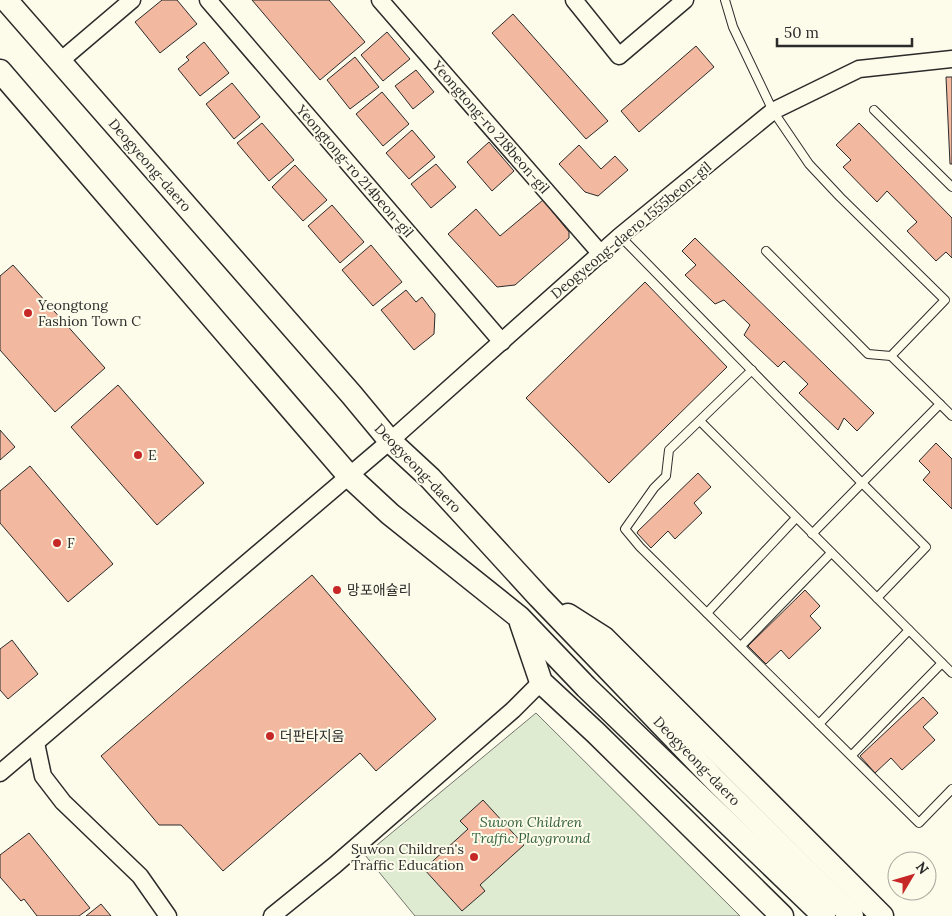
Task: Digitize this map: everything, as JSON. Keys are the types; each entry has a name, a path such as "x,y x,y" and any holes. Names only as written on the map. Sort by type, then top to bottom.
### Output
{"main road":[{"name":"Deogyeong-daero","path":"6,0 345,387 390,441 430,478 539,597 707,788 824,916"},
{"name":"Deogyeong-daero","path":"0,71 349,476 390,514 519,617 586,688 707,788 852,916"},
{"path":"539,597 604,638 882,916"},
{"path":"519,617 541,682 782,916"}],"street":[{"path":"59,62 132,0"},
{"name":"Yeongtong-ro 214beon-gil","path":"208,0 502,342"},
{"name":"Yeongtong-ro 218beon-gil","path":"380,0 601,254"},
{"path":"574,0 619,56 685,0"},
{"name":"Deogyeong-daero 1555beon-gil","path":"0,773 390,441 620,236 773,111 859,69 952,59"},
{"path":"272,916 342,859 513,710 541,682"},
{"path":"36,743 43,776 63,802 140,876 168,916"}],"lane":[{"path":"725,0 733,27 773,111 809,164 840,197 948,298 891,356"},
{"path":"874,110 952,187"},
{"path":"620,236 926,547 877,598"},
{"path":"766,252 868,354 891,356 952,416"},
{"path":"752,370 669,450 666,476 654,488 626,529 640,547 852,755 918,823 952,789"},
{"path":"812,534 940,404"},
{"path":"700,421 952,673"},
{"path":"707,613 796,518"},
{"path":"741,646 830,553"},
{"path":"819,724 909,630"},
{"path":"852,755 942,663"}],"green space":[{"name":"Suwon Children Traffic Playground","path":"536,713 740,916 415,916 365,855"}],"building":[{"path":"162,0 177,0 197,24 160,53 135,22"},
{"path":"252,0 329,0 365,42 320,80"},
{"path":"513,14 608,121 586,139 492,33"},
{"path":"387,32 410,59 383,81 361,55"},
{"path":"204,42 229,73 200,96 178,69 189,60 186,57"},
{"path":"696,46 714,67 639,132 621,111"},
{"path":"355,57 379,87 350,109 327,80"},
{"path":"416,70 434,92 413,109 395,86"},
{"path":"946,77 952,77 952,164 950,164"},
{"path":"232,83 260,117 234,139 206,104"},
{"path":"382,92 409,124 383,146 356,114"},
{"path":"262,123 294,160 269,181 237,143"},
{"path":"859,123 952,218 952,258 946,252 936,261 907,231 917,222 887,191 877,202 843,167 851,160 836,145"},
{"path":"412,130 435,157 409,179 386,153"},
{"path":"489,142 514,171 492,191 467,162"},
{"path":"579,145 601,169 615,156 628,170 598,196 585,192 559,164"},
{"path":"436,164 456,187 431,208 411,184"},
{"path":"295,165 327,200 303,221 272,187"},
{"path":"543,200 569,232 569,238 515,285 497,287 448,234 476,209 500,236"},
{"path":"332,205 364,242 340,263 308,226"},
{"path":"695,238 874,413 857,431 844,418 838,430 799,393 808,384 784,361 778,367 744,335 750,325 724,300 715,304 685,275 696,265 682,251"},
{"path":"371,245 402,282 373,306 342,270"},
{"name":"Yeongtong Fashion Town C","path":"13,265 105,368 55,412 0,350 0,276"},
{"path":"645,282 727,367 609,483 526,398"},
{"path":"406,290 416,302 422,297 435,314 434,334 414,350 381,310"},
{"name":"E","path":"118,385 204,483 157,525 71,427"},
{"path":"0,430 15,447 0,460"},
{"path":"936,443 952,459 952,509 923,480 930,472 919,461"},
{"name":"F","path":"30,466 113,564 68,602 0,523 0,491"},
{"path":"698,473 711,487 694,503 702,513 675,539 668,531 651,548 637,533 638,531"},
{"name":"더판타지움","path":"312,575 436,719 376,771 360,753 223,871 181,825 159,825 101,756"},
{"path":"805,590 820,606 810,616 821,628 789,659 781,650 766,664 748,646"},
{"path":"12,640 38,674 8,699 0,690 0,649"},
{"path":"923,697 938,713 923,727 935,740 902,770 891,758 875,773 860,756"},
{"name":"Suwon Children's Traffic Education","path":"483,800 524,845 480,885 485,891 462,911 424,869 468,829 460,821"},
{"path":"29,833 90,908 79,916 37,916 24,899 21,901 0,877 0,855"},
{"path":"101,904 111,916 86,916"}],"place":[{"name":"Yeongtong Fashion Town C","path":"28,313"},
{"name":"E","path":"138,455"},
{"name":"F","path":"57,543"},
{"name":"망포애슐리","path":"337,590"},
{"name":"더판타지움","path":"270,736"},
{"name":"Suwon Children's Traffic Education","path":"474,857"}]}
